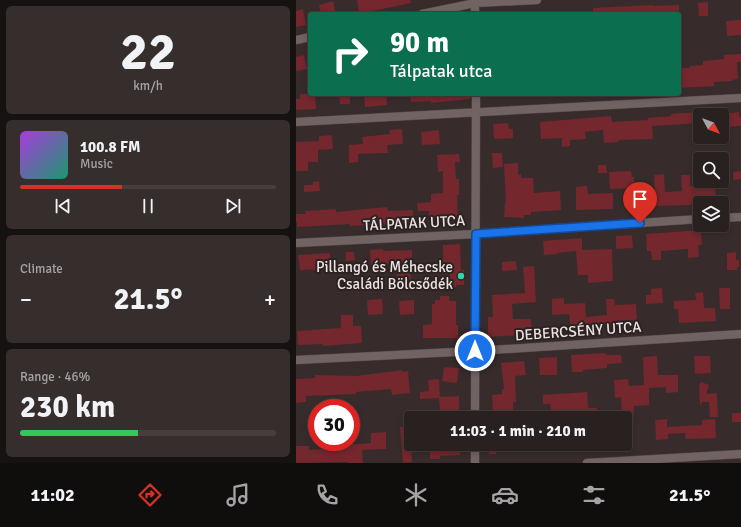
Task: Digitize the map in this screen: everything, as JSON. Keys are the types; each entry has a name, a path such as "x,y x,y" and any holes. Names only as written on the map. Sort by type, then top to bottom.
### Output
{"street":[{"path":"431,12 475,2 537,0"},
{"path":"296,40 308,37"},
{"path":"475,411 476,96"},
{"path":"296,122 741,98"},
{"path":"729,218 741,217"},
{"name":"TÁLPATAK UTCA","path":"296,243 476,234 693,219"},
{"name":"DEBERCSÉNY UTCA","path":"296,360 475,351 741,334"},
{"path":"475,451 475,463"},
{"path":"587,463 741,454"}],"building":[{"path":"357,0 410,0 411,3 368,12 359,12"},
{"path":"333,1 336,12 321,12 319,5"},
{"path":"708,2 708,16 699,16 698,3"},
{"path":"679,5 679,12 593,12 593,8"},
{"path":"303,9 306,25 296,27 296,11"},
{"path":"741,20 741,35 727,36 726,21"},
{"path":"741,54 741,62 737,62 738,79 732,81 714,82 714,86 681,88 681,68 690,68 690,66 703,65 703,61 724,59 724,55"},
{"path":"304,55 307,69 296,71 296,57"},
{"path":"300,94 315,96 316,109 296,110 296,99 300,99"},
{"path":"339,96 350,96 350,104 340,104"},
{"path":"364,96 386,96 387,105 365,107"},
{"path":"410,96 470,96 470,99 431,103 431,101 411,102"},
{"path":"693,112 693,123 652,126 653,139 618,140 619,142 604,143 603,130 585,132 586,139 570,140 570,146 562,147 562,138 541,139 540,122 611,116 612,122 648,120 648,118 671,116 671,114"},
{"path":"739,112 739,117 741,117 741,126 729,127 730,113"},
{"path":"508,123 509,129 513,129 513,138 494,139 493,124"},
{"path":"402,129 403,144 387,145 388,153 358,154 358,162 349,163 349,145 363,144 362,137 390,134 389,130"},
{"path":"439,130 440,144 422,145 421,132"},
{"path":"332,135 333,149 318,150 318,162 308,162 308,171 296,171 296,142 319,141 319,136"},
{"path":"492,153 502,153 503,167 493,168"},
{"path":"459,154 460,162 455,162 456,179 459,179 459,195 457,195 458,219 429,221 429,211 418,211 417,203 431,202 431,194 443,193 443,171 438,172 437,155"},
{"path":"518,163 518,175 521,174 521,178 533,178 534,193 560,191 561,210 531,212 531,215 524,215 524,218 504,217 506,203 504,164"},
{"path":"598,165 606,165 607,173 598,173"},
{"path":"631,171 632,177 634,177 634,188 610,189 609,172"},
{"path":"741,171 741,179 733,180 733,172"},
{"path":"664,174 665,192 682,191 681,175 690,175 690,186 693,186 693,188 715,188 716,196 693,196 693,203 691,203 691,205 653,206 652,194 655,193 654,175"},
{"path":"319,181 320,191 304,192 304,185 313,185 313,182"},
{"path":"587,186 588,194 613,193 613,209 576,210 576,187"},
{"path":"387,207 388,211 413,210 414,223 297,227 296,222 296,214 306,214 305,211 336,209 336,212"},
{"path":"693,231 693,232 701,232 702,245 698,245 699,257 688,258 688,249 661,251 661,260 652,260 651,251 647,251 646,234"},
{"path":"632,235 633,248 616,249 616,236"},
{"path":"582,238 582,250 612,249 613,281 588,283 588,275 578,275 576,251 544,255 543,241"},
{"path":"460,244 461,270 464,270 464,285 449,287 450,274 434,274 434,265 443,264 443,245"},
{"path":"383,249 383,251 412,250 412,268 410,268 411,280 397,281 397,269 394,269 394,264 371,265 370,250"},
{"path":"346,252 354,252 355,260 346,261"},
{"path":"736,252 736,260 739,260 739,267 737,267 737,270 727,270 727,253"},
{"path":"330,253 331,269 300,270 298,255"},
{"path":"516,261 517,270 502,271 502,262"},
{"path":"534,266 536,302 512,304 513,319 531,319 532,334 488,337 488,317 493,317 492,295 525,293 523,267"},
{"path":"662,288 663,303 646,304 646,295 651,295 651,289"},
{"path":"719,288 730,288 730,309 720,309"},
{"path":"703,292 704,308 715,308 716,321 679,323 678,309 674,309 674,301 696,300 695,293"},
{"path":"440,296 449,296 449,301 456,301 456,325 458,325 458,338 423,338 423,325 432,324 432,304 435,304 435,300 440,300"},
{"path":"564,298 564,304 585,303 586,317 607,315 606,299 614,299 615,305 636,304 637,320 613,321 613,327 605,327 605,324 587,325 587,328 571,329 569,314 552,315 552,299"},
{"path":"382,299 383,314 368,315 367,300"},
{"path":"414,300 414,314 400,315 399,301"},
{"path":"341,315 353,315 353,326 361,326 362,343 323,346 323,344 298,345 297,331 341,328"},
{"path":"606,353 606,355 621,355 622,363 607,364 607,368 583,370 583,372 572,372 571,355"},
{"path":"657,356 658,375 678,375 678,392 666,393 666,387 649,388 649,405 634,406 632,427 632,411 622,411 621,397 615,398 614,380 628,379 629,386 644,385 643,357"},
{"path":"694,356 710,356 711,373 695,374"},
{"path":"557,357 557,375 540,375 539,358"},
{"path":"524,361 526,375 515,376 516,402 513,402 514,411 493,411 492,395 502,394 502,389 504,389 501,363"},
{"path":"444,367 459,368 457,383 442,381"},
{"path":"402,370 402,372 408,371 410,393 392,395 391,389 356,392 356,394 306,396 306,402 296,403 296,379 315,378 315,375 356,376"},
{"path":"439,379 440,397 459,396 459,411 440,411 439,398 420,399 420,392 429,391 428,380"},
{"path":"701,382 709,385 706,394 717,393 718,417 710,417 709,402 702,402 700,406 699,386"},
{"path":"587,392 588,408 597,408 597,411 551,411 550,404 543,404 543,395"},
{"path":"732,413 741,413 741,422 732,422"},
{"path":"667,419 667,427 702,425 702,420 715,419 716,438 686,439 685,433 668,434 668,439 656,440 655,420"},
{"path":"400,427 404,427 404,451 411,451 412,462 403,463"},
{"path":"386,432 386,449 362,450 363,463 296,463 296,446 308,446 308,451 360,451 360,444 371,443 371,433"},
{"path":"430,451 460,451 460,455 440,456 440,459 430,459"},
{"path":"489,451 496,451 496,454 489,454"}],"place":[{"name":"Pillangó és Méhecske Családi Bölcsődék","path":"461,276"}],"route":[{"path":"475,351 476,234 640,223"}]}
